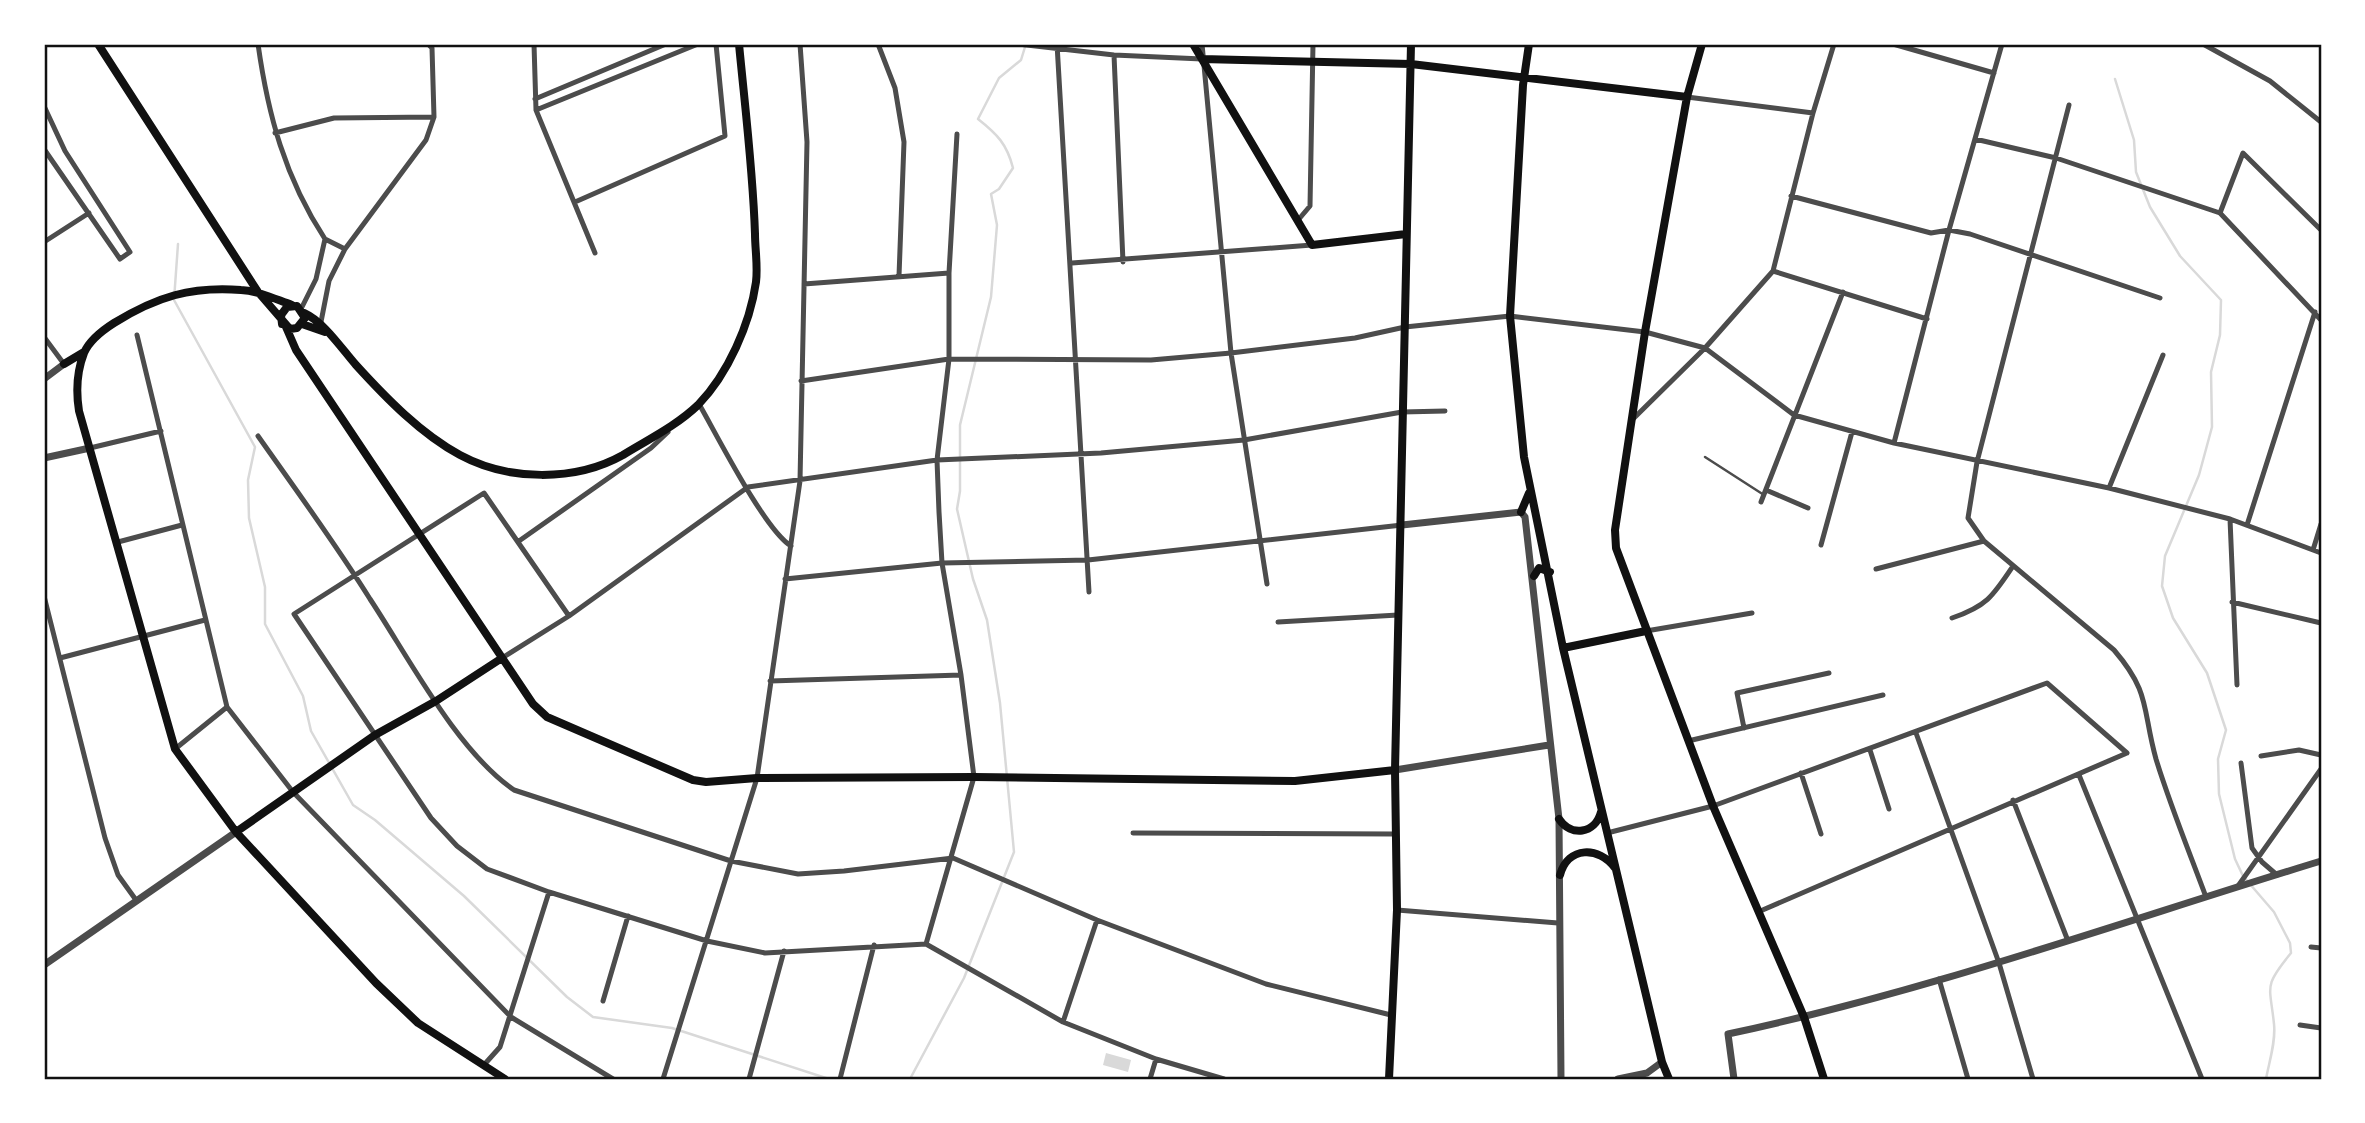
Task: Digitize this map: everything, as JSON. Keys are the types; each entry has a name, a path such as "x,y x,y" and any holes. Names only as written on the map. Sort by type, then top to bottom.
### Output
{"main road":[{"path":"98,44 419,535 533,704 547,717 693,779 706,782 757,778 974,777 1295,781 1395,770"},
{"path":"64,364 84,352 104,329 148,302 187,291 258,292 302,311 429,435 461,456 493,469 527,475 561,474 613,460 675,425 699,404 729,359 746,324 756,281 754,209 739,44"},
{"path":"1193,44 1224,91 1312,245 1406,234"},
{"path":"1389,1079 1397,910 1395,770 1411,44"},
{"path":"1529,44 1524,75 1510,316 1530,490 1550,572 1563,648 1662,1062 1669,1079"},
{"path":"1702,44 1687,97 1645,332 1615,540 1646,631 1713,806 1804,1017 1824,1079"},
{"path":"1202,60 1411,64 1524,75 1687,97"},
{"path":"284,326 283,310 292,305"},
{"path":"296,350 302,311"},
{"path":"284,326 321,329"},
{"path":"84,352 77,394 141,637 175,749 236,832 393,999 418,1023 505,1079"},
{"path":"1521,512 1527,503 1530,490"},
{"path":"1534,576 1542,567 1550,572"},
{"path":"1563,648 1646,631"},
{"path":"236,832 375,735 436,701 502,658"},
{"path":"1559,819 1572,830 1584,831 1595,825 1602,809"},
{"path":"1560,875 1566,862 1584,852 1605,857 1617,870"}],"street":[{"path":"258,44 264,90 284,164 325,239 345,249"},
{"path":"321,329 329,281 345,249 426,140 434,117 432,48 428,44"},
{"path":"534,44 536,110 596,253"},
{"path":"535,99 666,44"},
{"path":"536,110 687,46 698,44"},
{"path":"575,202 725,136 716,44"},
{"path":"663,1079 757,778 800,481 807,142 800,44"},
{"path":"878,44 895,88 904,142 899,276"},
{"path":"1018,44 1057,45 1114,55 1202,60"},
{"path":"1202,44 1231,353 1267,584"},
{"path":"1298,219 1310,206 1313,44"},
{"path":"1631,422 1647,402 1704,348 1773,271 1813,113 1834,44"},
{"path":"1893,44 1994,73"},
{"path":"1894,443 1949,230 2003,44"},
{"path":"2203,44 2270,81 2321,122"},
{"path":"1057,45 1090,592"},
{"path":"647,51 652,63"},
{"path":"1114,55 1122,262"},
{"path":"603,70 608,80"},
{"path":"570,84 574,94"},
{"path":"1206,98 1209,91 1216,88 1224,91"},
{"path":"1687,97 1813,113"},
{"path":"2069,104 1977,462 1968,518 1984,541 2115,650 2132,670 2143,691 2156,757 2206,897"},
{"path":"44,106 51,116 65,151 130,252 120,259 44,149"},
{"path":"44,122 51,116"},
{"path":"275,133 334,118 434,117"},
{"path":"926,944 953,858 974,777 961,675 942,563 937,460 949,359 957,134"},
{"path":"1975,139 2056,158 2220,213 2321,320"},
{"path":"2220,213 2243,153 2321,230"},
{"path":"1791,196 1931,233 1949,230 2160,298"},
{"path":"44,242 89,213"},
{"path":"302,311 316,279 325,239"},
{"path":"1072,263 1122,262 1312,245"},
{"path":"1773,271 1927,319"},
{"path":"804,284 950,273"},
{"path":"316,279 329,281"},
{"path":"1808,508 1764,496 1843,292"},
{"path":"2246,525 2315,312"},
{"path":"801,381 949,359 1022,357 1076,361 1231,353 1355,338 1405,327 1510,316 1645,332 1704,348 1794,415 1894,443 2109,488 2230,519 2321,553"},
{"path":"137,335 226,707 293,792 512,1017 613,1079"},
{"path":"44,337 64,364 44,379"},
{"path":"2109,488 2163,355"},
{"path":"1635,396 1640,402 1647,402"},
{"path":"699,404 781,539 791,546"},
{"path":"502,658 569,616 748,487 937,460 1244,440 1402,412 1445,411"},
{"path":"519,541 651,448 675,425"},
{"path":"44,458 161,431"},
{"path":"1821,545 1852,432"},
{"path":"258,436 356,576 436,701 490,773 514,790 731,861 798,874 953,858 1097,920 1266,984 1391,1015"},
{"path":"569,616 484,493 293,614 431,818 457,846 487,869 549,892 707,941 758,953 926,944 1063,1022 1156,1059 1224,1079"},
{"path":"785,579 942,563 1088,560 1521,512 1525,517 1534,576 1549,745 1559,819 1558,923 1562,1079"},
{"path":"2230,519 2237,685"},
{"path":"2313,550 2321,524"},
{"path":"118,542 183,525"},
{"path":"1876,569 1984,541"},
{"path":"1952,618 1975,610 1990,600 2013,566"},
{"path":"44,596 105,838 118,875 136,900"},
{"path":"2232,602 2321,623"},
{"path":"1646,631 1752,613"},
{"path":"1278,622 1398,615"},
{"path":"60,658 205,620"},
{"path":"1744,728 1737,694 1829,673"},
{"path":"770,681 961,675"},
{"path":"1607,833 1713,806 2047,683 2127,752 1758,912"},
{"path":"1688,741 1883,695"},
{"path":"175,749 226,707"},
{"path":"1916,733 1952,826 1999,963 2033,1079"},
{"path":"1395,770 1549,745"},
{"path":"1870,750 1889,809"},
{"path":"2261,756 2299,750 2321,755"},
{"path":"2241,763 2252,848 2258,858 2277,874"},
{"path":"2238,886 2321,769"},
{"path":"1801,773 1821,834"},
{"path":"2079,775 2202,1079"},
{"path":"2013,800 2068,941"},
{"path":"44,965 236,832"},
{"path":"1133,833 1395,834"},
{"path":"1734,1079 1728,1034 1804,1017 1999,963 2321,861"},
{"path":"483,1066 500,1047 512,1017 549,892"},
{"path":"1397,910 1558,923"},
{"path":"603,1000 628,916"},
{"path":"1063,1022 1097,920"},
{"path":"840,1079 874,945"},
{"path":"2311,947 2321,947"},
{"path":"749,1079 784,951"},
{"path":"1939,979 1968,1079"},
{"path":"2300,1025 2321,1028"},
{"path":"1150,1079 1156,1059"},
{"path":"1618,1079 1647,1073 1662,1062"}],"lane":[{"path":"1705,457 1764,496"}],"shaded area":[{"path":"1106,1053 1131,1060 1128,1072 1103,1065"}],"waterway":[{"path":"910,1079 964,978 1014,852 1000,703 987,620 973,579 957,509 960,491 960,425 991,297 997,225 991,194 999,189 1013,168 1008,152 1000,140 978,119 999,78 1021,60 1025,47"},
{"path":"2115,79 2134,140 2136,172 2150,207 2180,256 2221,300 2220,335 2211,372 2212,427 2199,475 2165,556 2162,586 2173,618 2207,673 2226,730 2218,759 2219,794 2235,859 2243,876 2274,912 2290,943 2291,953 2276,973 2270,987 2274,1038 2266,1079"},
{"path":"178,244 174,300 255,447 248,480 249,518 265,587 265,624 303,696 311,731 353,805 375,820 464,896 567,997 593,1017 672,1028 829,1079"}]}
